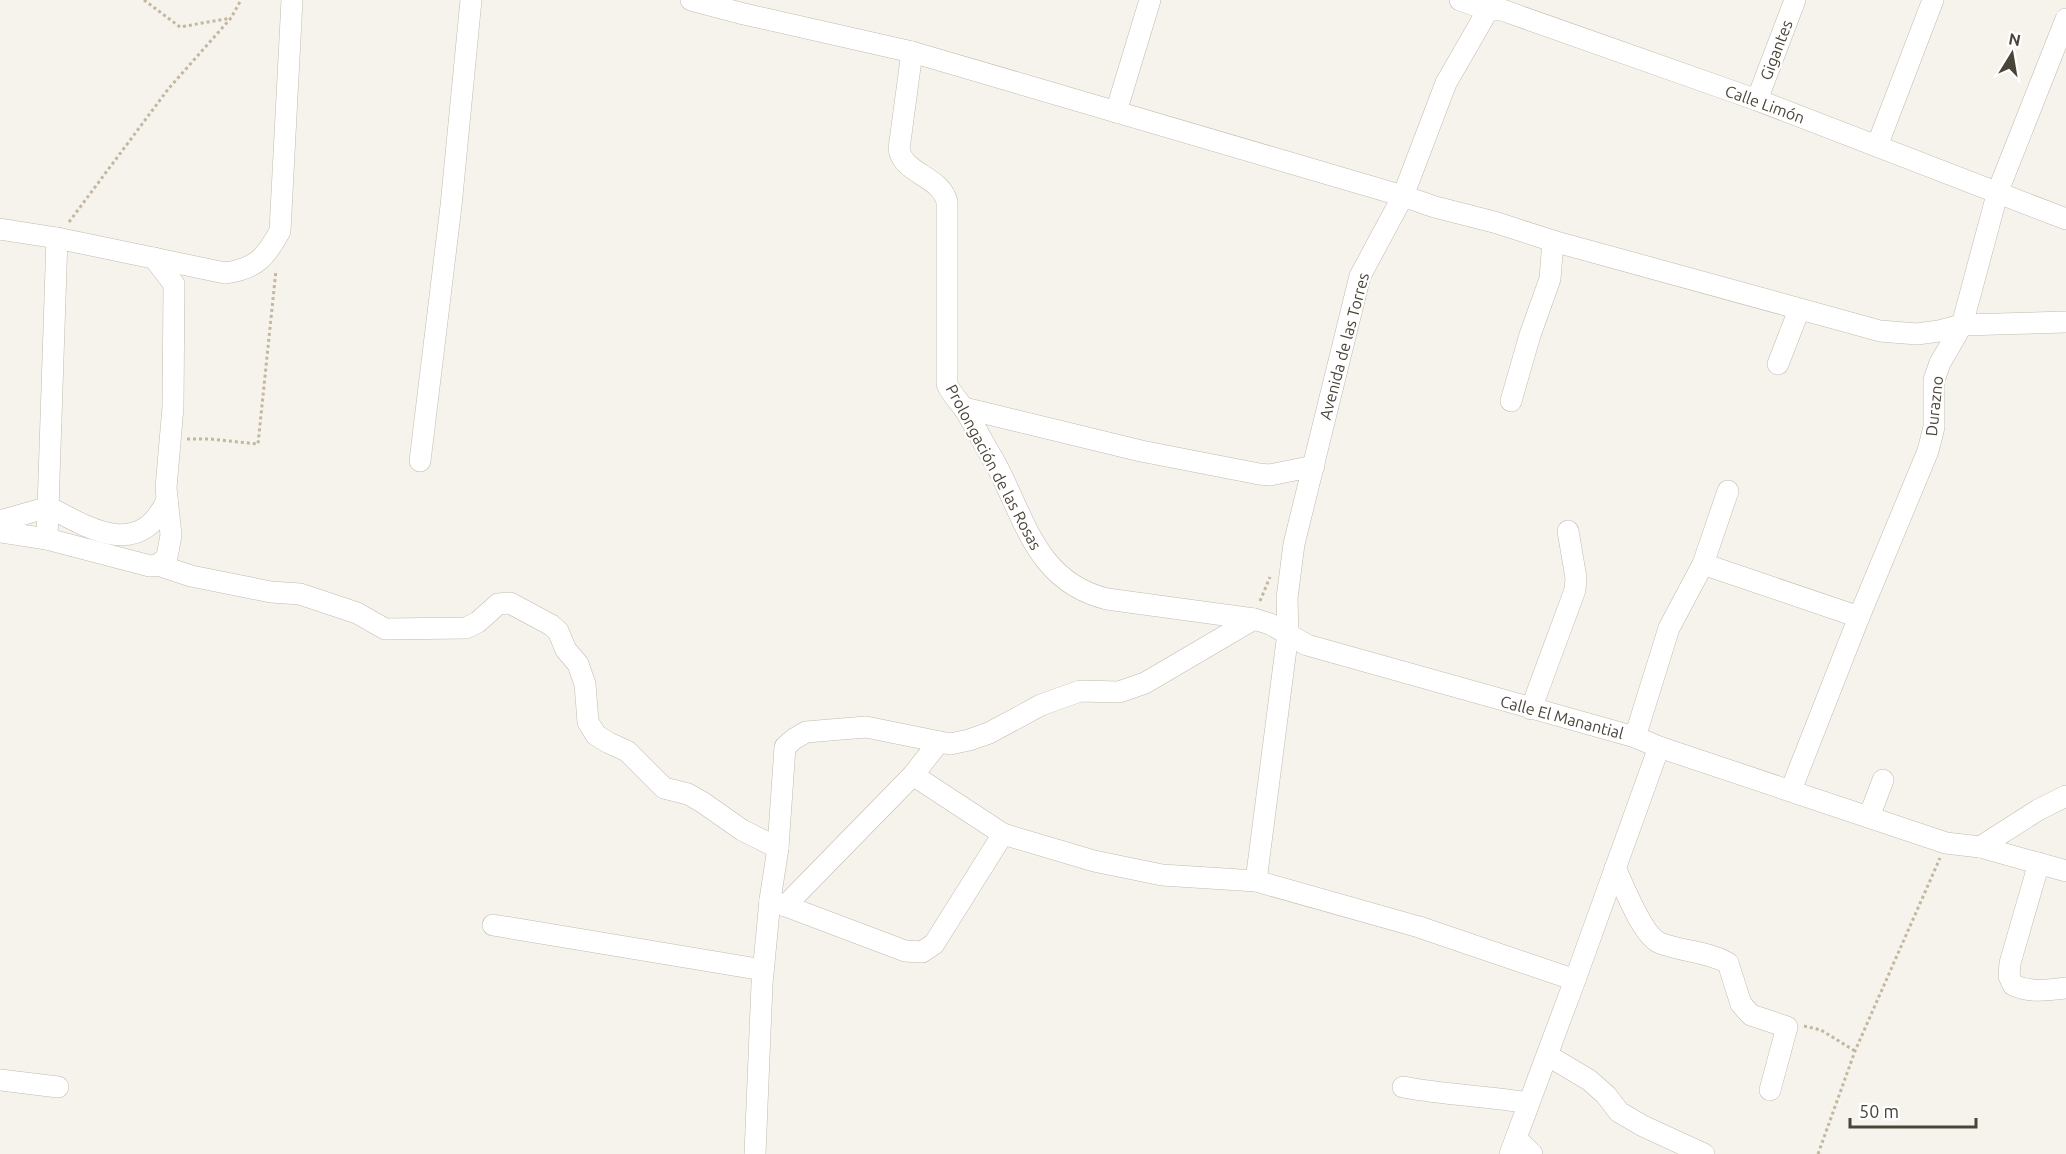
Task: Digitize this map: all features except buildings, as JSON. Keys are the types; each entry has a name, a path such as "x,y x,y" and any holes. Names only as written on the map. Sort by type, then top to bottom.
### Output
{"street":[{"path":"0,229 57,238 225,273 240,271 267,255 280,231 292,0"},
{"path":"420,461 451,206 471,0"},
{"path":"691,0 747,7 912,52 1435,207 1494,222 1553,242 1880,331 1917,334 1939,332 1962,325 2066,322"},
{"path":"1116,112 1149,0"},
{"name":"Calle Limón","path":"1460,0 1498,7 1757,100 2066,219"},
{"name":"Gigantes","path":"1757,100 1795,0"},
{"path":"1877,146 1933,0"},
{"name":"Avenida de las Torres","path":"1256,881 1288,633 1287,598 1294,544 1360,276 1403,196 1446,83 1498,7"},
{"name":"Durazno","path":"1791,790 1928,451 1934,427 1934,380 1940,363 1962,325 1998,191 2066,19"},
{"name":"Prolongación de las Rosas","path":"912,52 899,149 904,161 937,185 945,195 947,209 946,378 950,391 964,408 999,470 1038,550 1058,575"},
{"path":"47,539 57,238"},
{"path":"1511,401 1530,335 1550,279 1553,242"},
{"path":"153,258 174,284 173,407 167,500 171,535 166,557 158,566"},
{"path":"174,284 205,270"},
{"path":"1778,364 1799,310"},
{"path":"964,408 1141,451 1259,474 1270,475 1314,466"},
{"path":"1635,737 1668,628 1703,564 1728,491"},
{"path":"0,521 49,507 80,524 106,533 130,534 148,528 160,514 167,500"},
{"path":"1532,709 1575,590 1576,578 1568,531"},
{"path":"0,532 47,539 191,576 271,592 300,594 357,613 385,629 466,628 478,622 498,604 510,603 558,631 566,650 578,664 585,684 588,722 596,735 627,751 664,788 688,794 742,830 778,848"},
{"path":"1703,564 1859,617"},
{"name":"Calle El Manantial","path":"1058,575 1081,591 1107,599 1254,619 1270,624 1307,645 1635,737 1946,843 1980,847 2066,871"},
{"path":"756,1154 763,970 778,903 778,848 785,747 806,732 866,727 950,744 969,740 989,733 1041,705 1080,691 1119,692 1145,682 1254,619"},
{"path":"778,903 856,835 913,775 939,742"},
{"path":"1532,1154 1513,1146 1659,747"},
{"path":"913,775 1003,834 1094,861 1162,875 1256,881 1419,927 1575,980"},
{"path":"1869,817 1883,780"},
{"path":"1980,847 2038,810 2066,796"},
{"path":"778,903 905,951 922,952 934,944 1003,834"},
{"path":"2039,863 2016,940 2009,976 2013,985 2020,988 2036,991 2066,988"},
{"path":"1616,868 1647,932 1658,943 1716,957 1728,963 1741,1004 1751,1015 1787,1027 1770,1090"},
{"path":"493,925 763,970"},
{"path":"1547,1055 1589,1080 1606,1095 1619,1112 1643,1126 1704,1154"},
{"path":"0,1080 58,1087"},
{"path":"1403,1087 1439,1094 1495,1097 1529,1103"}],"path":[{"path":"144,0 180,27 231,18"},
{"path":"57,238 170,88 231,18 241,0"},
{"path":"170,440 210,439 258,444 276,267"},
{"path":"1818,1154 1856,1051 1946,843"},
{"path":"1787,1027 1806,1026 1821,1030 1856,1051"}]}
